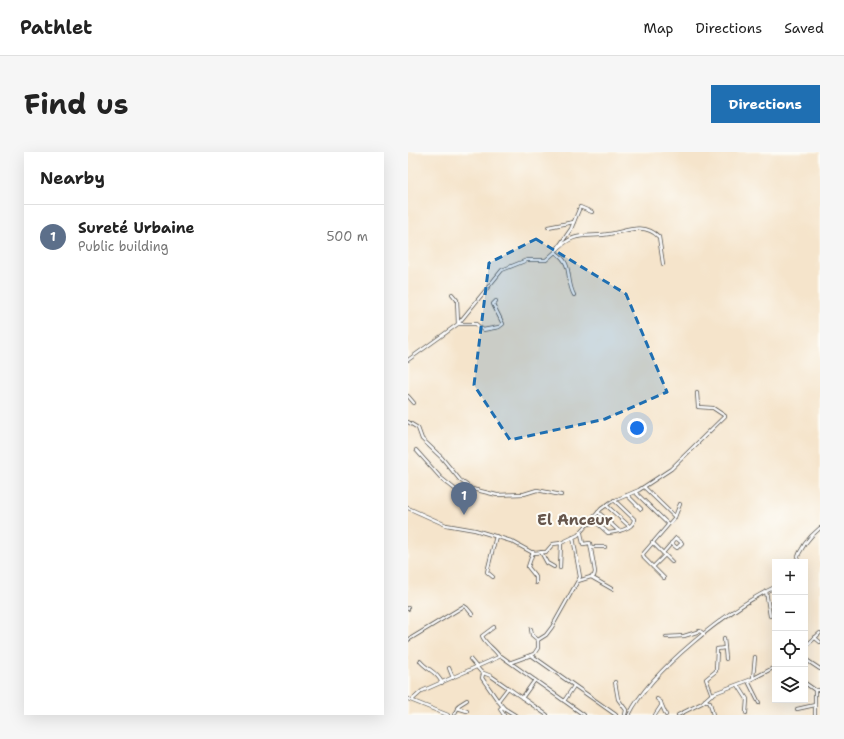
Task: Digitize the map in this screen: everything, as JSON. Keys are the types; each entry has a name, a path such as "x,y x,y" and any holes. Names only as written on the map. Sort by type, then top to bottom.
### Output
{"street":[{"path":"555,252 574,222 580,207 592,212"},
{"path":"548,227 574,222"},
{"path":"408,360 458,324 505,268 527,260 546,260 566,241 588,234 607,234 641,228 651,231 659,237 663,264"},
{"path":"555,252 564,259 569,272 568,278 574,295"},
{"path":"452,294 457,300 458,324"},
{"path":"458,324 476,324 483,330 502,326 503,322 493,305 496,301"},
{"path":"408,508 446,524 511,541 532,552 546,552 553,544 561,543 581,533 586,525 606,505 644,487 678,463 725,416 713,408 698,408 697,393"},
{"path":"408,396 414,403"},
{"path":"408,422 418,428 422,439 442,458 460,480 472,489 497,496 524,494 537,490 561,495"},
{"path":"416,450 441,478 466,498 472,489"},
{"path":"644,487 675,516"},
{"path":"635,492 668,524"},
{"path":"627,495 641,509"},
{"path":"586,525 596,522 606,532 619,531 634,522 634,519 614,500"},
{"path":"664,578 643,556 644,551 675,516 680,504"},
{"path":"606,505 629,526"},
{"path":"598,512 619,531"},
{"path":"797,559 801,550 811,536 820,528"},
{"path":"578,581 594,576 595,572 590,543 583,544 581,533"},
{"path":"492,577 487,572 496,536"},
{"path":"538,640 546,635 563,610 578,581 580,571 573,537"},
{"path":"652,542 672,562"},
{"path":"560,568 561,543"},
{"path":"653,567 671,543"},
{"path":"591,547 605,547"},
{"path":"532,552 528,567 536,577 536,583"},
{"path":"541,552 547,563 554,567"},
{"path":"591,577 612,589"},
{"path":"629,715 646,688 680,654 745,603 772,588"},
{"path":"766,591 770,616"},
{"path":"408,640 464,606 472,614"},
{"path":"494,627 482,636 486,644 493,648 499,656 584,715"},
{"path":"531,629 532,635 538,640"},
{"path":"666,637 684,636 700,631 704,634"},
{"path":"808,643 820,634"},
{"path":"814,637 820,642"},
{"path":"724,638 726,658"},
{"path":"511,663 531,655 538,648 538,640"},
{"path":"712,695 706,679 716,671 716,649 725,648"},
{"path":"531,655 616,715"},
{"path":"412,700 422,691 499,656"},
{"path":"753,678 755,657"},
{"path":"470,659 483,674 482,678 498,701 504,708 515,715"},
{"path":"420,660 426,667 433,670 442,683"},
{"path":"808,661 820,669"},
{"path":"449,668 453,678"},
{"path":"678,715 712,695 748,681 772,668"},
{"path":"483,674 491,676 547,715"},
{"path":"522,698 535,680"},
{"path":"748,681 759,703"},
{"path":"615,682 618,699 626,710 625,715"},
{"path":"738,685 747,699 746,713"},
{"path":"564,701 574,686"},
{"path":"808,686 815,690 820,690"},
{"path":"498,701 508,688"},
{"path":"815,690 815,715"},
{"path":"408,698 448,715"},
{"path":"657,699 666,715"},
{"path":"454,715 457,708 467,700"},
{"path":"705,700 710,703 713,715"},
{"path":"655,715 661,706 660,702"},
{"path":"797,709 815,705"},
{"path":"457,708 467,711"},
{"path":"504,708 500,710 504,715"}],"highlighted area":[{"path":"536,239 626,294 667,392 605,419 510,440 474,385 489,263"}],"place":[{"name":"Sureté Urbaine","path":"464,515"}],"district":[{"name":"El Anceur","path":"575,520"}]}
